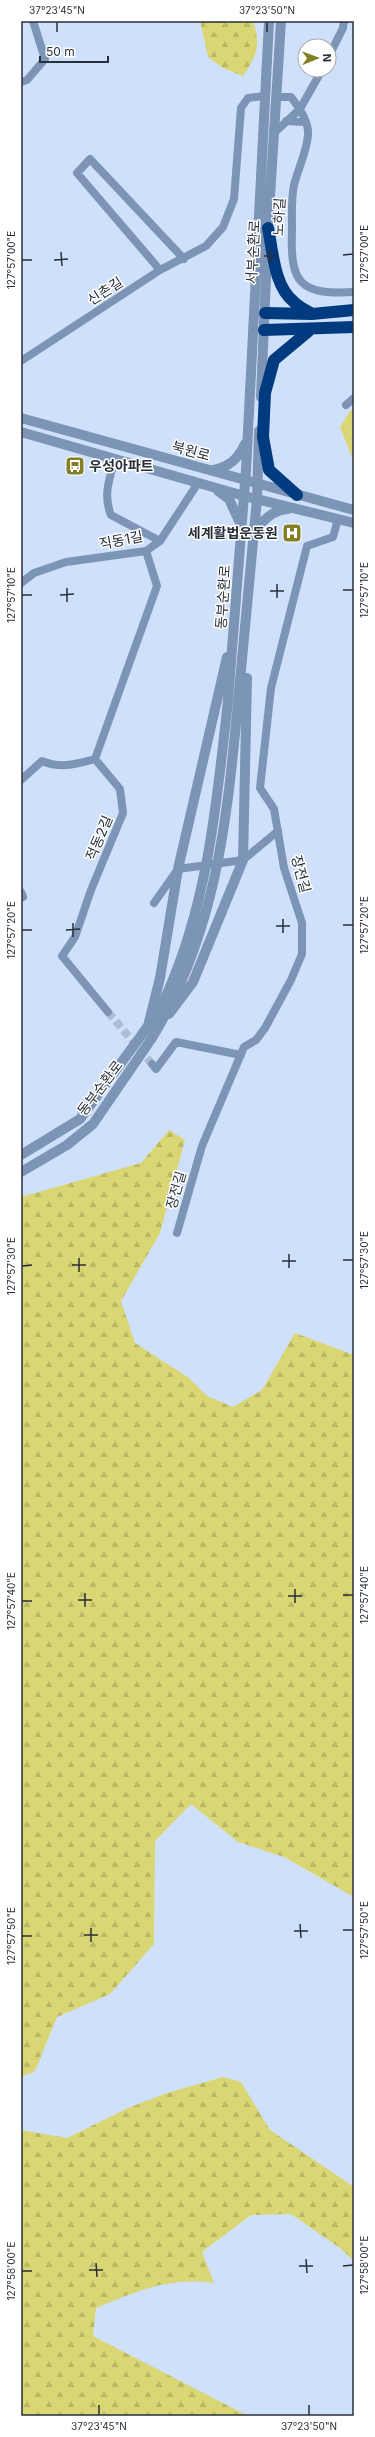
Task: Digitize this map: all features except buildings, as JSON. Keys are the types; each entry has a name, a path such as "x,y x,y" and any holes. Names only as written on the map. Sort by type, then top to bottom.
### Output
{"highway":[{"path":"268,228 276,270 282,287 293,302 312,314"},
{"path":"259,313 312,314 354,310"},
{"path":"258,330 310,330 354,327"},
{"path":"297,495 269,470 262,433 263,396 274,360 310,330"}],"street":[{"path":"21,82 27,80 44,59 33,21"},
{"name":"서부순환로","path":"244,496 247,441 259,313 264,96 269,21"},
{"name":"서부순환로","path":"259,313 268,228 281,21"},
{"path":"337,40 343,28 344,21"},
{"path":"274,132 300,108 317,78"},
{"path":"264,96 291,97 300,108"},
{"name":"신촌길","path":"21,361 160,270 184,259 206,246 223,227 234,199 241,108 248,98 264,96"},
{"name":"노하길","path":"300,108 308,135 294,187 291,259 296,275 304,285 314,291 328,293 354,292"},
{"path":"286,121 305,122"},
{"path":"160,270 77,173 90,159 184,259"},
{"name":"서부순환로","path":"258,330 263,396"},
{"path":"346,405 354,398"},
{"name":"북원로","path":"21,418 354,510"},
{"name":"북원로","path":"21,432 244,496 354,523"},
{"path":"258,484 262,433"},
{"path":"210,471 224,468 233,462 247,441"},
{"path":"120,446 106,489 107,503 111,515 160,541"},
{"name":"직동1길","path":"21,583 34,573 66,562 146,551 160,541 198,483"},
{"name":"동부순환로","path":"233,701 248,592 258,484"},
{"path":"209,486 229,499 242,526"},
{"name":"동부순환로","path":"233,701 244,496"},
{"path":"254,530 270,514 278,509 295,508"},
{"name":"장전길","path":"177,1233 202,1146 240,1055 244,1047 256,1040 265,1028 291,980 302,954 302,923 284,868 274,809 260,788 271,688 306,546 333,537 338,520"},
{"path":"21,780 42,761 54,766 74,765 96,759 157,586 146,551"},
{"path":"150,1032 178,869 217,702 238,592"},
{"path":"150,1032 193,982 243,860 248,592"},
{"path":"150,1032 177,992 197,946 206,917 230,796 233,701"},
{"name":"적동2길","path":"96,759 120,789 123,813 91,890 75,937 62,956 108,1012"},
{"path":"154,903 178,869 243,860 278,831"},
{"name":"동부순환로","path":"21,1155 80,1119 150,1032"},
{"name":"동부순환로","path":"21,1172 67,1145 93,1124 150,1032"},
{"path":"152,1064 156,1069 176,1042 240,1055"}],"green space":[{"path":"200,21 253,21 257,37 256,50 252,62 243,76 223,68 208,57"},
{"path":"354,410 354,462 340,427 350,411"},
{"path":"169,1130 185,1140 160,1233 121,1301 135,1343 189,1378 207,1396 233,1407 262,1390 295,1333 354,1355 354,1897 284,1857 238,1842 191,1804 155,1841 154,1944 110,1994 57,2017 35,2071 21,2077 21,1197 141,1163"},
{"path":"223,2077 241,2082 270,2130 354,2187 354,2261 340,2248 291,2214 251,2215 202,2252 214,2283 182,2282 167,2284 139,2291 96,2308 93,2336 248,2416 21,2416 21,2130 67,2138 128,2108 167,2093"}],"tunnel":[{"path":"108,1012 152,1064"}],"place":[{"name":"우성아파트","path":"75,466"},
{"name":"세계활법운동원","path":"292,533"}]}
